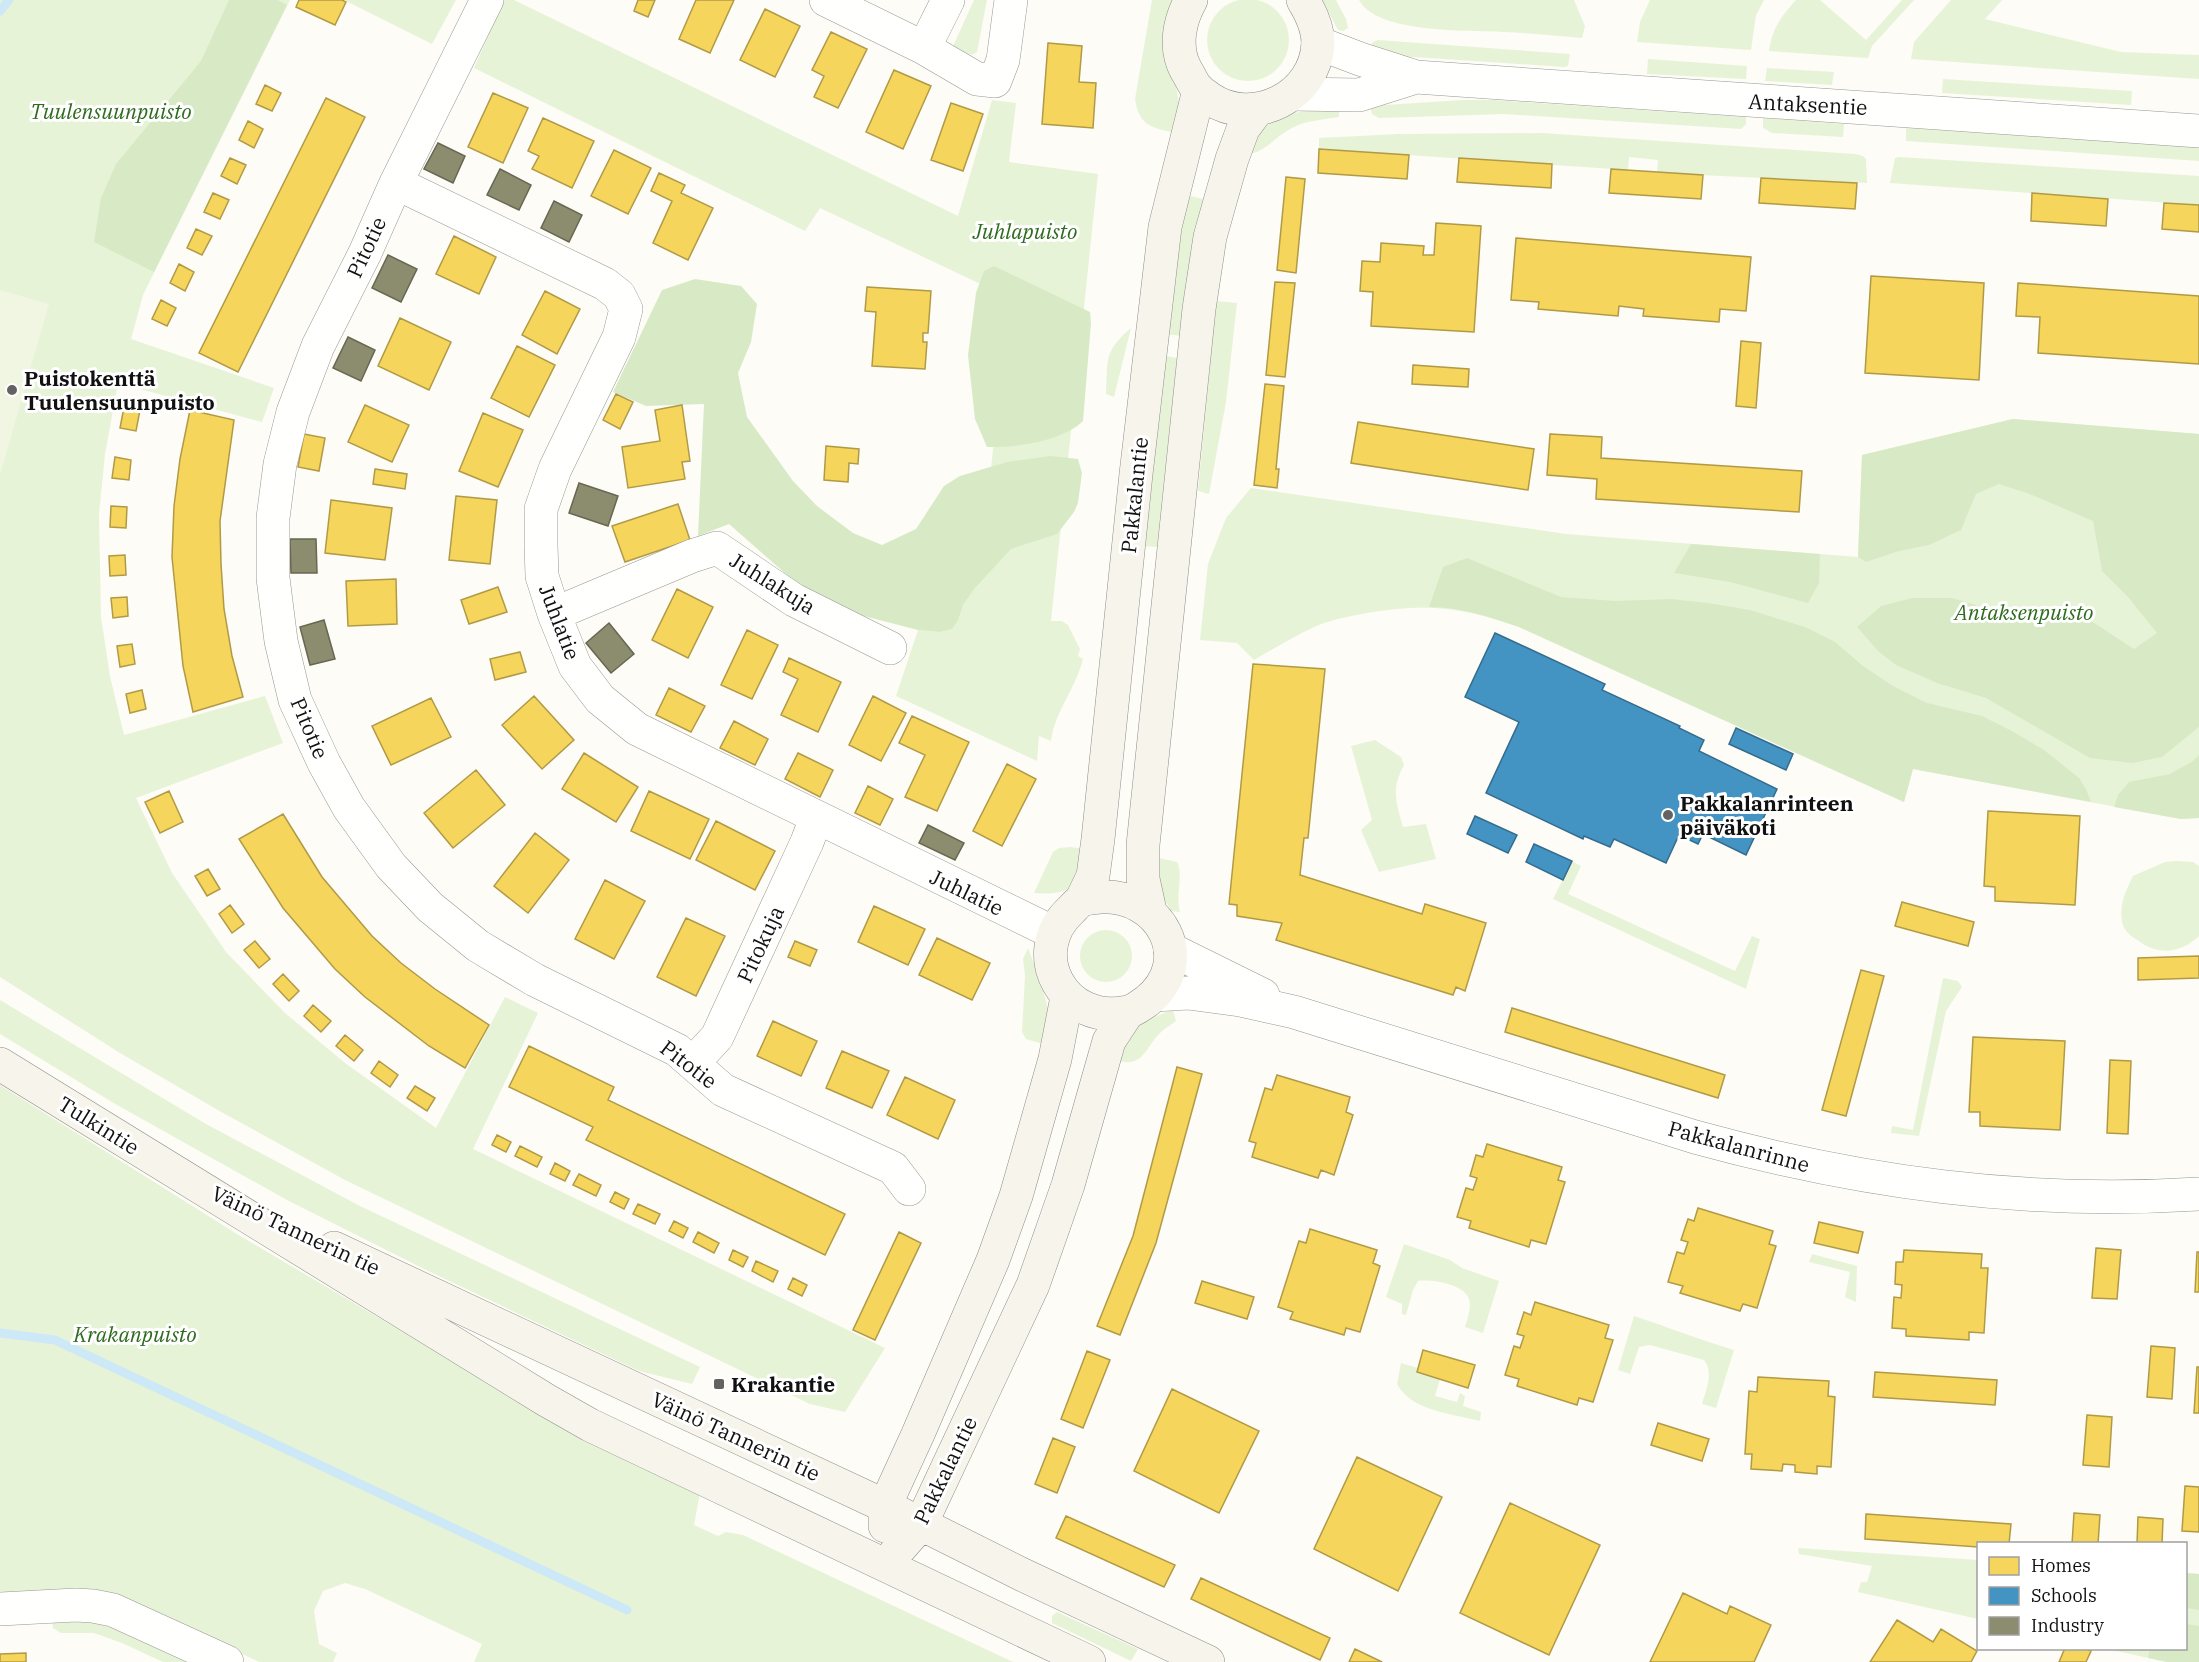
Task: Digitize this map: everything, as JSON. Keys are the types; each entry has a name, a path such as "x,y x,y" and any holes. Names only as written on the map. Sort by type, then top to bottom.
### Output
{"street":[{"name":"Pitotie","path":"487,0 318,346 293,412 280,464 273,518 273,578 281,641 296,700 324,763 349,808 391,866 430,907 478,946 535,980 677,1050 723,1090 893,1168 909,1189"},
{"path":"826,0 924,48 977,79 995,81 1003,60 1011,0"},
{"path":"924,48 948,0"},
{"path":"1191,0 1179,29 1180,59 1198,90 1218,104 1235,109 1257,110 1276,105 1293,94 1312,70 1318,43 1313,16 1303,0"},
{"name":"Antaksentie","path":"1318,43 1416,77 2199,130"},
{"name":"Antaksentie","path":"1293,94 1359,95 1416,77"},
{"name":"Pakkalantie","path":"1082,901 1093,876 1165,227 1198,90"},
{"path":"1150,911 1129,900 1105,897 1082,901 1063,918 1054,933 1051,963 1056,979 1067,998 1084,1008 1107,1013 1141,1004 1168,971 1170,949 1166,932 1150,911 1143,879 1143,845 1198,321 1209,237 1243,129 1257,110"},
{"name":"Juhlatie","path":"396,183 605,284 619,295 626,309 619,338 555,469 541,509 542,576 554,614 576,666 600,699 637,729 1054,933"},
{"name":"Juhlakuja","path":"554,614 692,556 717,548 794,600 890,648"},
{"name":"Pitokuja","path":"693,1063 717,1037 816,818"},
{"name":"Pakkalanrinne","path":"1170,949 1232,978 1294,1012"},
{"name":"Pakkalanrinne","path":"1141,1004 1188,993 1240,1000 1294,1012 1695,1137 1755,1153 1858,1175 1974,1191 2056,1197 2138,1198 2199,1194"},
{"name":"Pakkalantie","path":"886,1564 885,1506 993,1260 1055,1059 1067,998"},
{"name":"Pakkalantie","path":"886,1564 921,1524 1032,1285 1068,1185 1109,1041 1141,1004"},
{"name":"Tulkintie","path":"0,1064 199,1186"},
{"name":"Väinö Tannerin tie","path":"199,1186 885,1506 1023,1575 1209,1662"},
{"name":"Väinö Tannerin tie","path":"199,1186 590,1425 1089,1662"},
{"path":"0,1609 93,1606 113,1610 227,1662"}],"green space":[{"path":"1248,-1 1264,2 1277,11 1286,24 1289,40 1286,56 1277,69 1264,78 1248,81 1232,78 1219,69 1210,56 1207,40 1210,24 1219,11 1232,2"},
{"name":"Tuulensuunpuisto","path":"0,0 290,0 143,295 131,339 274,388 262,422 118,383 105,454 99,514 101,617 110,676 124,735 265,696 283,743 136,798 172,873 226,952 285,1013 345,1063 436,1128 505,997 538,1013 473,1149 885,1348 845,1412 810,1404 345,1180 120,1053 0,977"},
{"path":"229,0 278,0 287,5 154,272 94,242 101,198 116,164 201,61"},
{"path":"344,0 456,0 432,44"},
{"name":"Juhlapuisto","path":"504,0 514,0 958,216 992,100 1016,103 1009,162 1098,174 1051,621 1062,621 1068,625 1080,649 1078,656 1083,659 1053,730 1051,741 1039,736 1037,761 896,696 918,630 939,632 985,522 1010,298 820,208 805,231 474,68"},
{"path":"974,0 987,0 977,52 972,55 954,49 954,44"},
{"path":"1152,0 1173,0 1165,27 1165,38 1179,101 1176,133 1154,127 1143,120 1135,99"},
{"path":"1322,0 1336,0 1348,28 1343,31 1338,30"},
{"path":"1359,0 1574,0 1585,26 1582,38 1425,28 1384,19 1369,11"},
{"path":"1650,0 1764,0 1756,15 1751,50 1637,42 1640,22"},
{"path":"1796,0 1820,0 1866,40 1902,0 1914,0 1872,46 1868,58 1769,51 1778,23"},
{"path":"1951,0 2002,0 1985,19 2121,52 2199,55 2199,79 1911,59 1914,42"},
{"path":"1378,40 1570,54 1568,66 1564,67 1367,52 1373,42"},
{"path":"1648,59 1747,66 1746,79 1647,74"},
{"path":"1767,68 1834,72 1832,85 1765,81"},
{"path":"1943,79 2132,91 2131,105 1942,93"},
{"path":"1494,100 1746,117 1746,124 1741,129 1504,114 1379,118 1372,114 1370,106"},
{"path":"1339,108 1339,117 1298,125 1259,151 1246,154 1261,130 1278,118 1298,112"},
{"path":"1763,118 1844,124 1843,137 1772,133 1763,128"},
{"path":"1906,128 2199,147 2199,161 1906,141"},
{"path":"1542,133 1855,154 1866,159 1867,183 1657,173 1658,160 1629,157 1628,170 1319,149 1319,138 1399,134"},
{"path":"1895,158 2199,176 2199,205 1890,183"},
{"path":"1187,195 1203,199 1189,265 1181,336 1165,334"},
{"path":"994,266 1090,312 1083,421 1064,434 1038,442 987,447 975,419 968,355 976,293 984,271"},
{"path":"695,279 741,286 757,304 751,342 738,373 747,417 793,481 817,506 853,533 882,545 916,529 944,486 960,476 1007,462 1050,456 1078,459 1082,473 1078,503 1074,512 1057,534 1011,549 974,589 963,605 952,629 939,632 918,630 860,615 803,589 729,524 698,536 704,404 646,406 613,392 662,290"},
{"name":"Puistokenttä Tuulensuunpuisto","path":"0,290 49,304 0,475"},
{"path":"1216,301 1237,303 1226,402 1209,494 1198,491"},
{"path":"1131,328 1114,397 1106,394 1107,365 1111,350"},
{"path":"1166,356 1177,358 1157,547 1144,546"},
{"name":"Antaksenpuisto","path":"2013,419 2199,434 2199,818 2181,819 1913,769 1904,802 1519,627 1462,611 1408,608 1340,618 1314,627 1254,660 1237,643 1200,640 1208,564 1226,518 1251,488 1566,534 1858,557 1862,455"},
{"path":"2013,419 2199,434 2199,727 2162,757 2132,763 2090,758 1986,698 1937,683 1896,665 1878,651 1857,627 1881,606 1912,598 1952,598 1976,605 2010,620 2031,620 2053,612 2079,613 2134,649 2157,633 2128,597 2102,571 2093,521 2027,493 1999,484 1976,494 1961,530 1929,545 1899,551 1866,562 1858,557 1862,455"},
{"path":"1691,544 1820,554 1819,583 1808,603 1730,582 1674,573"},
{"path":"1467,558 1561,597 1615,601 1671,599 1708,603 1750,610 1805,627 1835,642 1863,666 1893,686 1927,703 1982,716 2044,750 2079,778 2091,802 1913,769 1904,802 1519,627 1464,611 1429,607 1443,567"},
{"path":"1375,740 1401,757 1404,765 1397,781 1396,796 1403,827 1426,824 1436,859 1379,872 1361,830 1372,820 1351,746"},
{"path":"2199,755 2199,818 2181,819 2114,807 2118,795 2129,782 2170,774"},
{"path":"1059,848 1086,849 1072,887 1054,893 1034,893 1053,852"},
{"path":"1155,857 1177,862 1180,873 1178,899 1180,912 1171,911 1161,893"},
{"path":"1572,861 1581,866 1568,894 1735,971 1752,936 1760,939 1746,989 1553,899"},
{"path":"2165,862 2193,862 2199,866 2199,936 2176,949 2160,950 2144,944 2127,932 2122,921 2122,903 2133,876"},
{"path":"1101,930 1111,930 1120,934 1128,942 1132,956 1128,970 1120,978 1111,982 1101,982 1092,978 1084,970 1080,961 1080,951 1084,942 1092,934"},
{"path":"1028,948 1040,979 1051,1020 1047,1045 1026,1039 1022,1032 1025,976 1023,959"},
{"path":"1943,978 1958,981 1962,987 1946,1011 1919,1136 1891,1133 1892,1126 1913,1130"},
{"path":"0,1000 206,1124 358,1205 700,1367 692,1384 639,1371 426,1270 287,1200 117,1105 0,1034"},
{"path":"1173,1010 1176,1021 1160,1033 1142,1056 1132,1062 1116,1060 1124,1041 1137,1027"},
{"name":"Krakanpuisto","path":"0,1085 237,1234 540,1413 700,1493 694,1525 718,1536 726,1532 743,1535 1013,1662 474,1662 482,1644 365,1589 345,1583 323,1591 314,1611 319,1644 337,1653 333,1662 259,1662 144,1607 0,1594"},
{"path":"1404,1244 1499,1281 1483,1333 1465,1327 1470,1302 1466,1294 1454,1286 1439,1282 1418,1281 1406,1315 1402,1314 1402,1304 1386,1297"},
{"path":"1812,1254 1857,1266 1856,1302 1845,1297 1850,1272 1809,1262"},
{"path":"1634,1316 1734,1350 1716,1408 1702,1404 1709,1376 1704,1360 1650,1345 1639,1347 1630,1374 1618,1370"},
{"path":"1401,1363 1418,1368 1417,1372 1440,1379 1435,1396 1457,1402 1460,1393 1465,1396 1463,1406 1481,1412 1480,1421 1434,1410 1412,1400 1397,1384"},
{"path":"1798,1548 1977,1560 1977,1619 1858,1592 1861,1582 1867,1582 1872,1566 1799,1554"},
{"path":"2187,1573 2199,1574 2199,1662 2167,1662 2112,1650 2187,1650"},
{"path":"2187,1573 2199,1574 2199,1610 2187,1608"},
{"path":"1057,1612 1138,1649 1131,1661 1052,1623 1052,1616"},
{"path":"52,1619 105,1622 193,1662 163,1662 94,1633 61,1633 53,1628"},
{"path":"2187,1624 2199,1626 2199,1662 2167,1662 2148,1658 2150,1650 2187,1650"}],"building: Homes":[{"path":"299,0 342,0 346,2 335,25 296,7"},
{"path":"638,0 655,0 648,17 634,11"},
{"path":"696,0 734,0 710,53 679,39"},
{"path":"765,9 800,26 775,77 740,60"},
{"path":"831,32 867,49 838,108 814,97 824,76 812,70"},
{"path":"1048,43 1082,46 1079,82 1096,83 1093,128 1042,124"},
{"path":"894,70 931,86 903,149 866,132"},
{"path":"265,85 281,93 272,111 256,104"},
{"path":"493,93 528,108 503,163 468,147"},
{"path":"326,98 365,117 238,372 199,353"},
{"path":"951,103 983,114 963,171 931,160"},
{"path":"543,118 594,141 572,188 532,169 539,156 528,151"},
{"path":"248,121 263,129 254,148 239,140"},
{"path":"1319,149 1409,155 1407,179 1318,173"},
{"path":"614,150 651,168 628,214 591,196"},
{"path":"230,158 246,165 237,184 221,176"},
{"path":"1459,158 1552,164 1551,188 1457,182"},
{"path":"1611,169 1703,175 1701,199 1609,193"},
{"path":"659,173 685,185 681,193 713,208 688,260 653,243 672,201 651,191"},
{"path":"1286,177 1305,179 1296,273 1277,270"},
{"path":"1761,178 1857,183 1855,209 1759,203"},
{"path":"213,193 229,200 220,219 204,212"},
{"path":"2032,193 2108,199 2106,226 2031,221"},
{"path":"2164,203 2199,205 2199,232 2162,229"},
{"path":"1436,223 1481,226 1474,332 1371,326 1373,292 1360,291 1362,261 1380,262 1381,243 1424,246 1423,255 1434,255"},
{"path":"196,229 212,236 202,255 187,248"},
{"path":"454,236 496,257 479,294 436,274"},
{"path":"1516,238 1751,257 1746,311 1720,309 1719,322 1643,316 1644,309 1619,306 1618,316 1538,309 1539,302 1511,300"},
{"path":"179,264 194,272 185,291 170,283"},
{"path":"1871,276 1984,283 1979,380 1865,373"},
{"path":"1275,282 1295,283 1285,377 1266,375"},
{"path":"2018,283 2199,296 2199,364 2038,353 2040,317 2016,316"},
{"path":"867,287 931,291 928,333 923,333 923,342 927,342 925,369 872,366 876,312 865,311"},
{"path":"545,291 580,309 557,354 522,335"},
{"path":"161,300 176,308 167,326 152,319"},
{"path":"400,318 451,342 429,390 378,366"},
{"path":"1741,341 1761,343 1756,408 1736,406"},
{"path":"517,346 555,365 529,417 491,398"},
{"path":"1413,365 1469,369 1468,387 1412,384"},
{"path":"1265,384 1284,386 1276,469 1279,469 1277,488 1254,485"},
{"path":"616,394 633,402 620,429 603,420"},
{"path":"365,405 409,425 392,462 348,442"},
{"path":"682,405 690,461 682,462 685,479 628,488 622,447 660,441 655,410"},
{"path":"124,407 140,410 136,431 120,428"},
{"path":"190,410 234,420 220,521 221,564 224,609 232,656 243,697 193,712 183,666 172,557 174,506 180,459"},
{"path":"483,413 523,430 498,487 459,471"},
{"path":"1358,422 1534,449 1528,490 1351,463"},
{"path":"304,434 325,438 319,471 298,467"},
{"path":"1550,434 1602,437 1601,458 1802,471 1799,512 1596,499 1597,479 1547,475"},
{"path":"826,446 859,449 858,464 849,463 848,482 824,480"},
{"path":"115,457 131,460 129,480 112,478"},
{"path":"375,469 407,474 405,489 373,484"},
{"path":"456,496 497,500 490,564 449,560"},
{"path":"331,500 392,508 385,560 325,553"},
{"path":"678,504 690,540 625,562 612,526"},
{"path":"111,506 127,507 126,528 110,527"},
{"path":"125,555 126,575 110,576 109,556"},
{"path":"396,579 397,624 348,626 346,581"},
{"path":"498,587 507,612 469,624 461,600"},
{"path":"677,589 713,607 688,658 652,640"},
{"path":"127,597 128,616 113,618 111,598"},
{"path":"747,630 778,645 752,699 721,685"},
{"path":"132,644 135,664 120,667 117,646"},
{"path":"520,652 526,672 495,680 490,659"},
{"path":"789,658 841,682 818,732 781,715 798,679 783,672"},
{"path":"1253,664 1325,669 1308,838 1304,838 1300,875 1422,914 1425,904 1486,923 1465,991 1456,987 1453,995 1276,940 1282,923 1237,916 1237,905 1229,904"},
{"path":"669,688 705,706 691,732 656,715"},
{"path":"142,690 146,709 130,713 126,694"},
{"path":"534,696 574,740 542,769 502,725"},
{"path":"873,696 906,713 881,761 849,745"},
{"path":"431,698 451,737 391,765 372,726"},
{"path":"912,716 969,742 937,811 905,797 925,755 899,743"},
{"path":"734,721 768,739 755,765 720,748"},
{"path":"584,753 638,787 616,822 562,789"},
{"path":"798,753 833,770 820,797 785,779"},
{"path":"1007,764 1036,779 1002,846 973,831"},
{"path":"476,770 505,805 453,848 424,813"},
{"path":"868,786 893,799 880,825 855,813"},
{"path":"169,791 183,822 160,833 145,802"},
{"path":"649,791 709,819 690,859 631,831"},
{"path":"1988,811 2080,816 2075,905 1995,901 1995,887 1984,886"},
{"path":"283,814 322,877 372,936 401,963 435,989 489,1025 465,1068 429,1046 365,997 335,969 283,908 239,839"},
{"path":"716,821 775,851 755,890 696,860"},
{"path":"535,833 569,860 528,913 494,886"},
{"path":"208,869 220,889 207,896 195,876"},
{"path":"605,880 645,901 614,959 575,939"},
{"path":"1902,902 1974,922 1968,946 1895,926"},
{"path":"230,905 244,924 232,933 219,914"},
{"path":"874,906 925,929 908,965 858,942"},
{"path":"686,918 725,936 696,996 657,977"},
{"path":"937,938 990,963 972,1000 919,975"},
{"path":"255,941 270,959 259,968 244,950"},
{"path":"795,941 817,950 810,966 788,957"},
{"path":"2199,956 2199,978 2138,980 2138,958"},
{"path":"1861,970 1884,976 1846,1116 1822,1110"},
{"path":"283,974 299,991 289,1001 273,984"},
{"path":"313,1005 331,1021 321,1032 304,1016"},
{"path":"1512,1008 1725,1075 1718,1098 1505,1032"},
{"path":"773,1021 817,1041 801,1076 757,1056"},
{"path":"345,1035 363,1050 354,1061 336,1046"},
{"path":"1973,1037 2065,1041 2060,1130 1980,1126 1980,1112 1969,1112"},
{"path":"529,1046 614,1087 608,1100 845,1214 825,1255 586,1140 593,1127 509,1087"},
{"path":"842,1051 889,1071 872,1108 826,1088"},
{"path":"2110,1060 2131,1061 2128,1134 2107,1133"},
{"path":"379,1061 398,1075 390,1087 371,1073"},
{"path":"1177,1067 1202,1074 1156,1243 1120,1335 1097,1326 1133,1236"},
{"path":"1277,1075 1350,1097 1346,1112 1353,1115 1334,1175 1321,1170 1318,1178 1252,1157 1256,1143 1249,1141 1265,1088 1272,1090"},
{"path":"905,1077 955,1100 938,1139 887,1115"},
{"path":"415,1086 435,1098 427,1111 407,1098"},
{"path":"497,1135 511,1142 506,1152 492,1145"},
{"path":"1487,1144 1562,1167 1558,1180 1565,1182 1546,1244 1531,1240 1529,1247 1469,1228 1471,1221 1457,1217 1466,1188 1473,1190 1477,1178 1470,1176 1476,1155 1483,1157"},
{"path":"520,1146 542,1157 537,1167 515,1156"},
{"path":"555,1163 570,1171 565,1181 550,1174"},
{"path":"579,1174 601,1185 596,1196 573,1185"},
{"path":"615,1192 629,1199 624,1209 610,1202"},
{"path":"638,1204 660,1214 655,1224 633,1214"},
{"path":"1698,1208 1773,1231 1769,1244 1776,1246 1757,1308 1743,1304 1740,1311 1680,1293 1683,1286 1668,1282 1677,1252 1684,1254 1688,1242 1681,1240 1688,1219 1694,1221"},
{"path":"674,1221 688,1228 683,1238 669,1231"},
{"path":"1819,1222 1863,1232 1858,1253 1814,1243"},
{"path":"1310,1229 1377,1250 1373,1263 1380,1266 1360,1332 1346,1328 1344,1335 1290,1319 1293,1312 1278,1307 1299,1241 1306,1243"},
{"path":"698,1232 719,1243 714,1253 693,1242"},
{"path":"899,1232 921,1243 875,1340 853,1330"},
{"path":"2096,1248 2121,1250 2117,1299 2092,1298"},
{"path":"733,1250 748,1257 743,1267 729,1260"},
{"path":"1904,1250 1982,1254 1981,1268 1988,1268 1984,1333 1969,1332 1969,1340 1906,1336 1906,1329 1892,1328 1894,1297 1901,1298 1902,1285 1895,1284 1896,1262 1903,1262"},
{"path":"2197,1252 2199,1252 2199,1292 2195,1292"},
{"path":"756,1261 778,1271 773,1282 752,1271"},
{"path":"793,1278 807,1285 802,1296 788,1289"},
{"path":"1202,1281 1254,1297 1247,1319 1195,1303"},
{"path":"1535,1302 1609,1325 1605,1338 1613,1340 1593,1402 1579,1398 1577,1405 1517,1386 1519,1379 1505,1375 1514,1346 1520,1348 1524,1336 1517,1334 1524,1312 1531,1315"},
{"path":"2151,1346 2175,1348 2172,1399 2147,1397"},
{"path":"1423,1350 1475,1365 1468,1388 1417,1372"},
{"path":"1087,1351 1110,1360 1083,1428 1061,1419"},
{"path":"2197,1367 2199,1367 2199,1413 2194,1413"},
{"path":"1875,1372 1997,1380 1995,1405 1873,1397"},
{"path":"1758,1377 1829,1381 1828,1396 1835,1397 1831,1467 1817,1466 1817,1474 1795,1472 1795,1465 1783,1464 1782,1471 1751,1469 1752,1454 1745,1454 1749,1391 1757,1392"},
{"path":"1172,1389 1259,1431 1219,1513 1134,1471"},
{"path":"2087,1415 2112,1417 2109,1467 2083,1465"},
{"path":"1658,1423 1709,1439 1702,1461 1651,1445"},
{"path":"1053,1438 1075,1447 1057,1493 1035,1484"},
{"path":"1357,1457 1442,1497 1398,1591 1314,1549"},
{"path":"2185,1486 2199,1487 2199,1532 2182,1531"},
{"path":"1510,1503 1600,1545 1549,1655 1460,1613"},
{"path":"2074,1513 2100,1515 2098,1542 2072,1542"},
{"path":"1866,1514 2011,1524 2009,1542 1977,1542 1977,1547 1865,1539"},
{"path":"1066,1516 1175,1565 1164,1587 1056,1538"},
{"path":"2138,1517 2163,1519 2162,1542 2137,1542"},
{"path":"1201,1578 1330,1638 1320,1660 1191,1599"},
{"path":"1683,1593 1727,1614 1730,1606 1771,1625 1754,1662 1650,1662"},
{"path":"1897,1620 1933,1642 1941,1629 1977,1651 1971,1662 1870,1662"},
{"path":"1355,1649 1382,1662 1349,1662"},
{"path":"2064,1650 2091,1651 2086,1662 2059,1662"},
{"path":"26,1653 26,1662 0,1662 0,1654"}],"building: Schools":[{"path":"1495,633 1605,684 1602,690 1680,726 1679,728 1704,740 1699,751 1777,789 1746,855 1703,834 1698,844 1679,835 1666,863 1614,839 1610,847 1584,836 1583,839 1486,793 1519,722 1465,697"},
{"path":"1736,728 1793,754 1786,770 1729,744"},
{"path":"1475,816 1517,835 1508,853 1467,834"},
{"path":"1534,844 1572,861 1563,880 1526,862"}],"building: Industry":[{"path":"438,143 465,156 453,183 424,169"},
{"path":"500,169 531,185 519,210 487,195"},
{"path":"554,201 582,215 569,242 541,228"},
{"path":"388,255 417,269 401,302 372,288"},
{"path":"348,337 375,350 361,381 333,368"},
{"path":"579,483 618,496 608,526 569,513"},
{"path":"290,539 316,539 317,573 291,573"},
{"path":"324,620 335,659 310,665 300,627"},
{"path":"609,623 634,654 611,673 586,643"},
{"path":"928,825 964,843 955,860 919,843"}],"waterway":[{"path":"0,11 9,0"},
{"path":"0,1333 55,1340 627,1610"}],"place":[{"name":"Puistokenttä Tuulensuunpuisto","path":"12,390"},
{"name":"Pakkalanrinteen päiväkoti","path":"1668,815"},
{"name":"Krakantie","path":"719,1384"}]}
